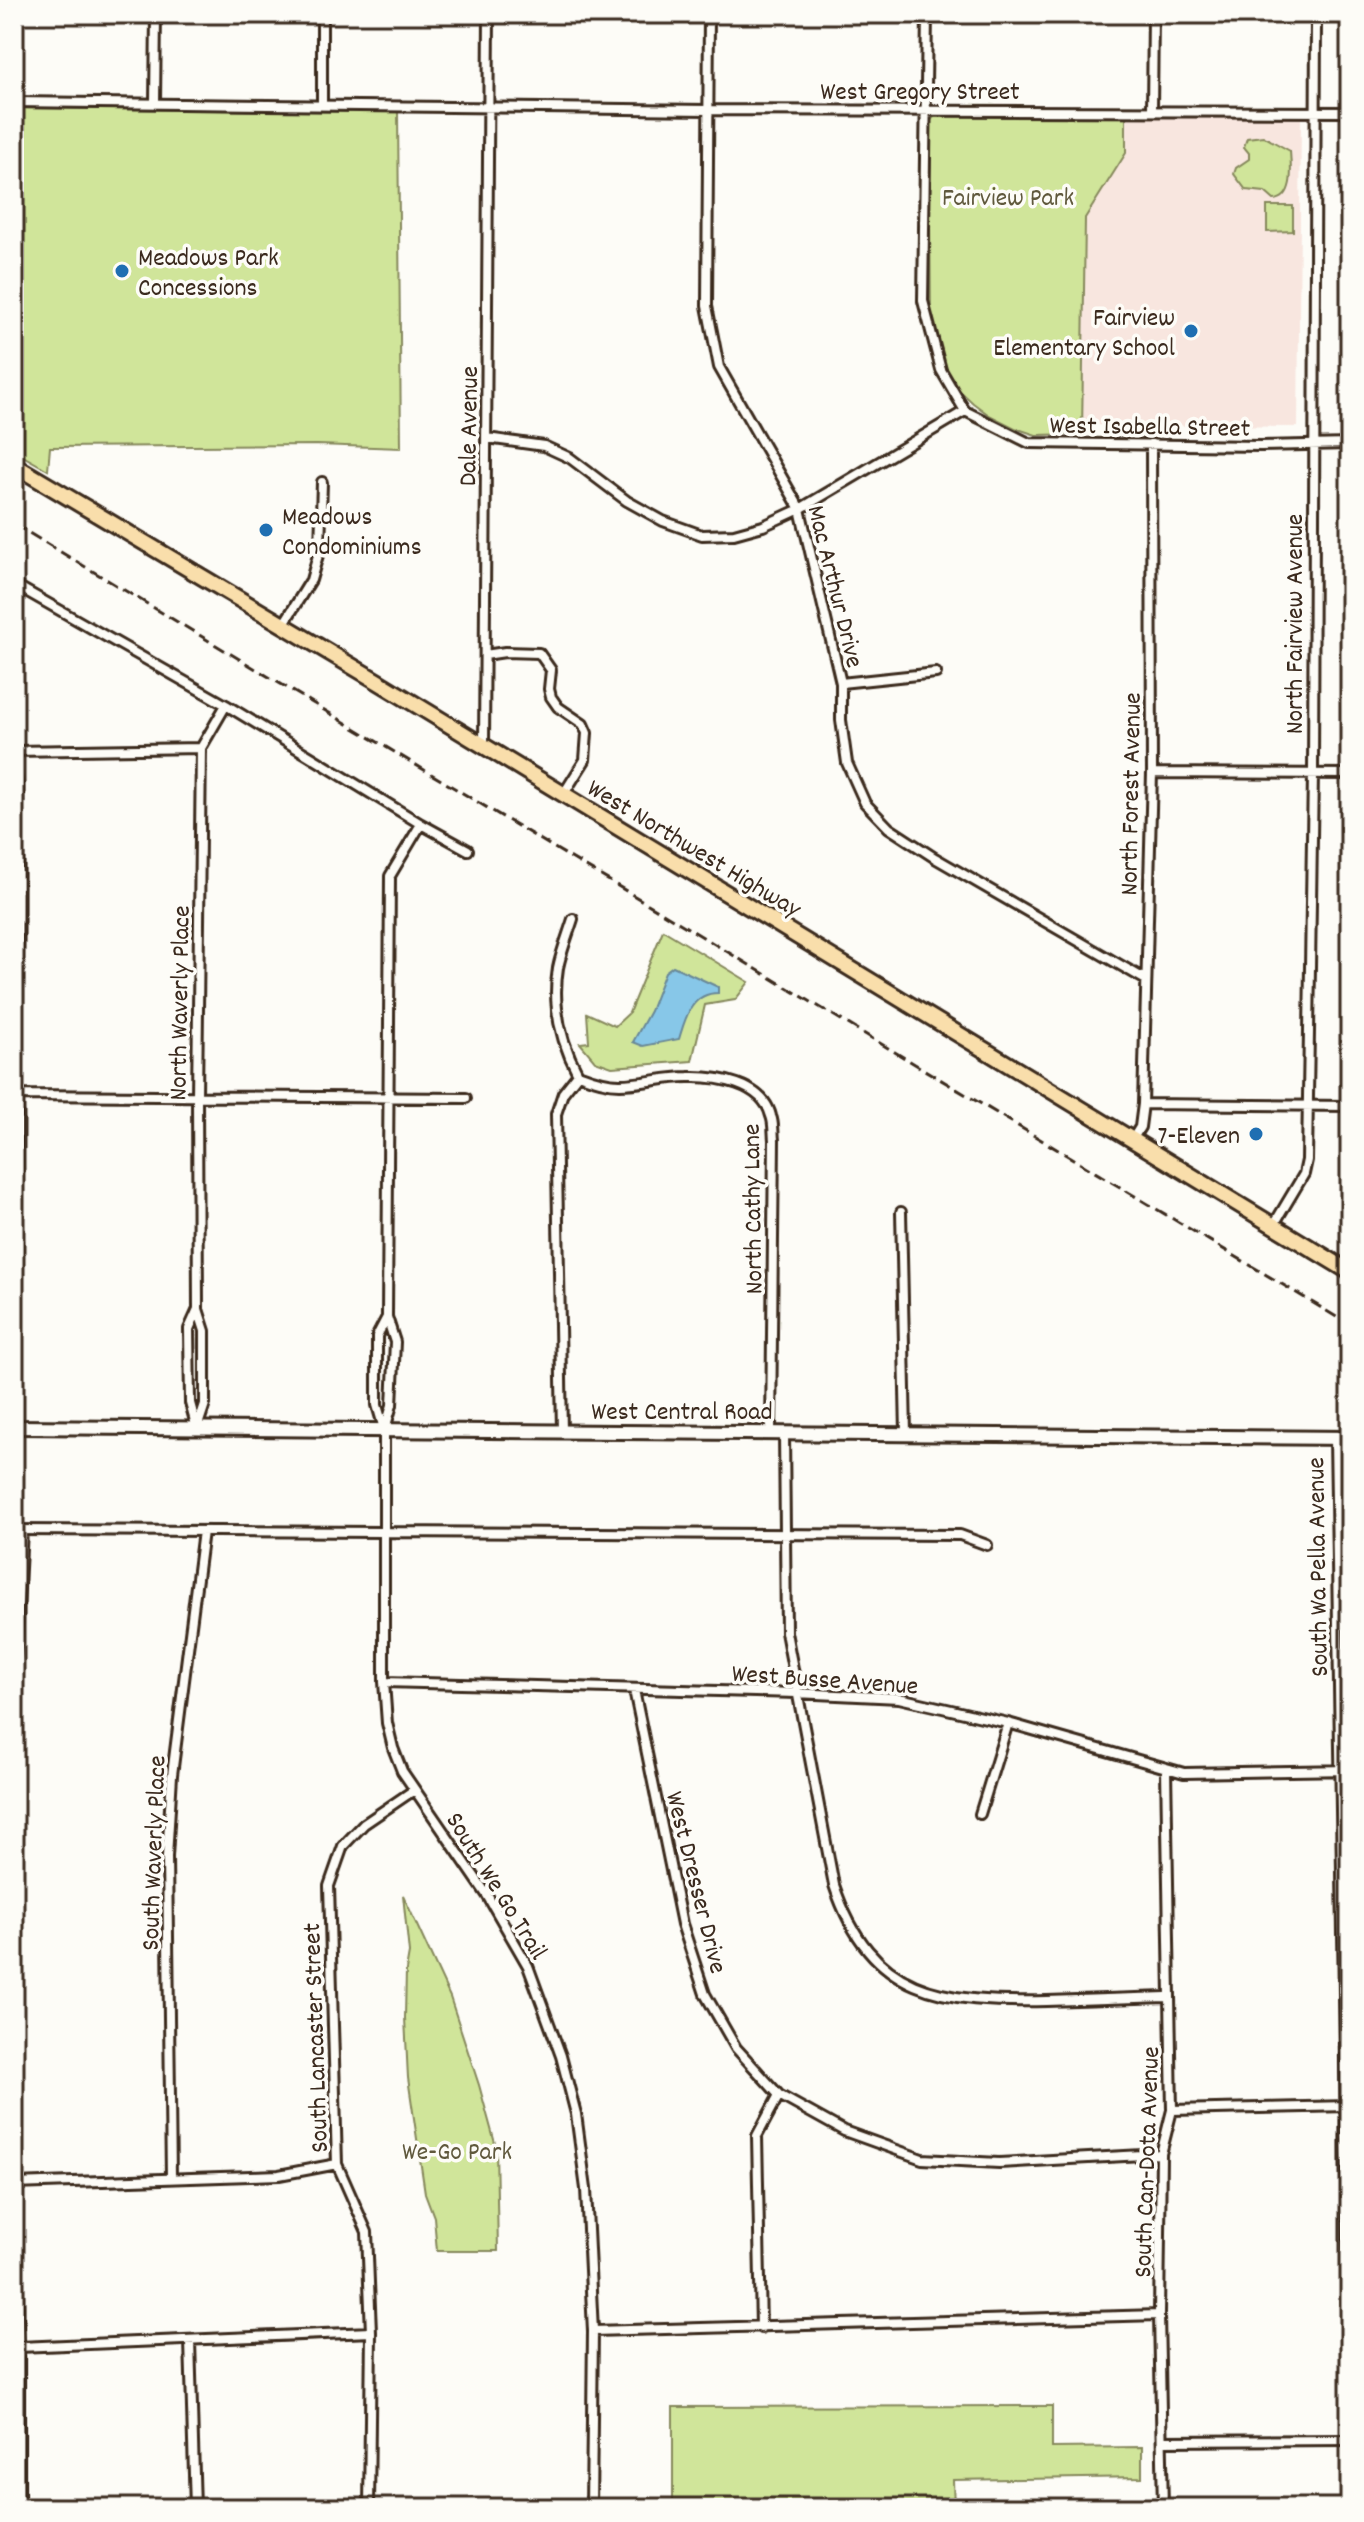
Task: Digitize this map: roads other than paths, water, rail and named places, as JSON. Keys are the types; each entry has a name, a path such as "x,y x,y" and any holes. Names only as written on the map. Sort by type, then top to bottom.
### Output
{"main road":[{"name":"West Northwest Highway","path":"14,465 484,746 1350,1272"},
{"name":"West Central Road","path":"15,1427 1350,1438"}],"street":[{"path":"155,103 156,14"},
{"path":"322,14 322,105"},
{"name":"Dale Avenue","path":"484,746 489,14"},
{"name":"Mac Arthur Drive","path":"709,14 707,306 719,367 800,509 841,683 841,720 847,763 865,803 889,828 935,858 1146,980"},
{"path":"487,438 544,446 570,458 627,501 663,521 702,535 734,534 763,526 800,509 965,411 941,370 923,301 927,14"},
{"path":"1152,111 1153,14"},
{"name":"North Fairview Avenue","path":"1273,1226 1306,1167 1309,1105 1316,14"},
{"name":"West Gregory Street","path":"14,102 708,110 1350,112"},
{"name":"West Isabella Street","path":"965,411 1029,443 1350,444"},
{"name":"North Forest Avenue","path":"1132,1141 1140,1127 1143,1104 1152,773 1151,444"},
{"path":"283,625 311,580 320,548 322,482"},
{"path":"17,590 226,705 468,850"},
{"path":"485,655 539,653 551,670 551,697 558,707 583,724 587,733 585,760 563,795"},
{"path":"841,683 936,673"},
{"name":"North Waverly Place","path":"197,1428 205,1404 205,1331 198,1309 201,748 226,705"},
{"path":"14,751 201,748"},
{"path":"14,762 18,788 15,1427"},
{"path":"1152,773 1350,774"},
{"path":"384,1429 392,1405 395,1342 387,1317 390,876 421,824"},
{"path":"562,1431 556,1114 563,1093 578,1074 564,1049 556,992 558,967 573,919"},
{"name":"North Cathy Lane","path":"578,1074 619,1084 688,1077 710,1078 753,1091 761,1097 771,1114 774,1140 777,1432 785,1533 786,1632 834,1885 843,1914 856,1937 883,1966 931,1993 968,2000 1019,2001 1169,1997"},
{"path":"15,1095 466,1098"},
{"path":"1143,1104 1350,1106"},
{"path":"901,1212 906,1433"},
{"name":"North Waverly Place","path":"197,1428 190,1403 189,1329 198,1309"},
{"path":"384,1429 377,1405 377,1336 387,1317"},
{"name":"South We Go Trail","path":"384,1429 384,1682 387,1723 393,1748 402,1771 487,1895 528,1966 561,2056 576,2114 586,2189 593,2331 591,2508"},
{"name":"South Wa Pella Avenue","path":"1335,1438 1350,2368"},
{"path":"14,1683 18,1530 960,1535 987,1545"},
{"name":"South Waverly Place","path":"171,2177 167,1857 172,1775 203,1531"},
{"name":"West Busse Avenue","path":"384,1682 899,1698 1008,1723 1184,1773 1350,1770"},
{"name":"West Dresser Drive","path":"634,1690 682,1924 705,1994 736,2048 779,2095 844,2131 922,2159 999,2163 1161,2154"},
{"path":"980,1814 1008,1723"},
{"name":"South Can-Dota Avenue","path":"1163,2508 1159,2315 1161,2154 1172,2110 1166,1769"},
{"name":"South Lancaster Street","path":"369,2508 371,2332 367,2232 337,2164 329,1886 343,1846 364,1824 414,1790"},
{"path":"761,2328 757,2136 779,2095"},
{"path":"1172,2110 1347,2106"},
{"path":"19,2508 19,2347 14,2186 171,2177 279,2175 337,2164"},
{"path":"593,2331 1159,2315"},
{"path":"19,2347 371,2332"},
{"path":"190,2341 195,2508"},
{"path":"1163,2441 1350,2440"}],"water":[{"path":"673,966 718,987 718,993 701,997 695,1002 679,1039 643,1046 633,1042 650,1011 665,972"}],"railway":[{"path":"14,524 1350,1325"}],"place":[{"name":"Meadows Park Concessions","path":"122,271"},
{"name":"Fairview Elementary School","path":"1191,331"},
{"name":"Meadows Condominiums","path":"266,530"},
{"name":"7-Eleven","path":"1256,1134"}],"park label":[{"name":"Fairview Park","path":"1008,196"},
{"name":"We-Go Park","path":"457,2150"}]}
